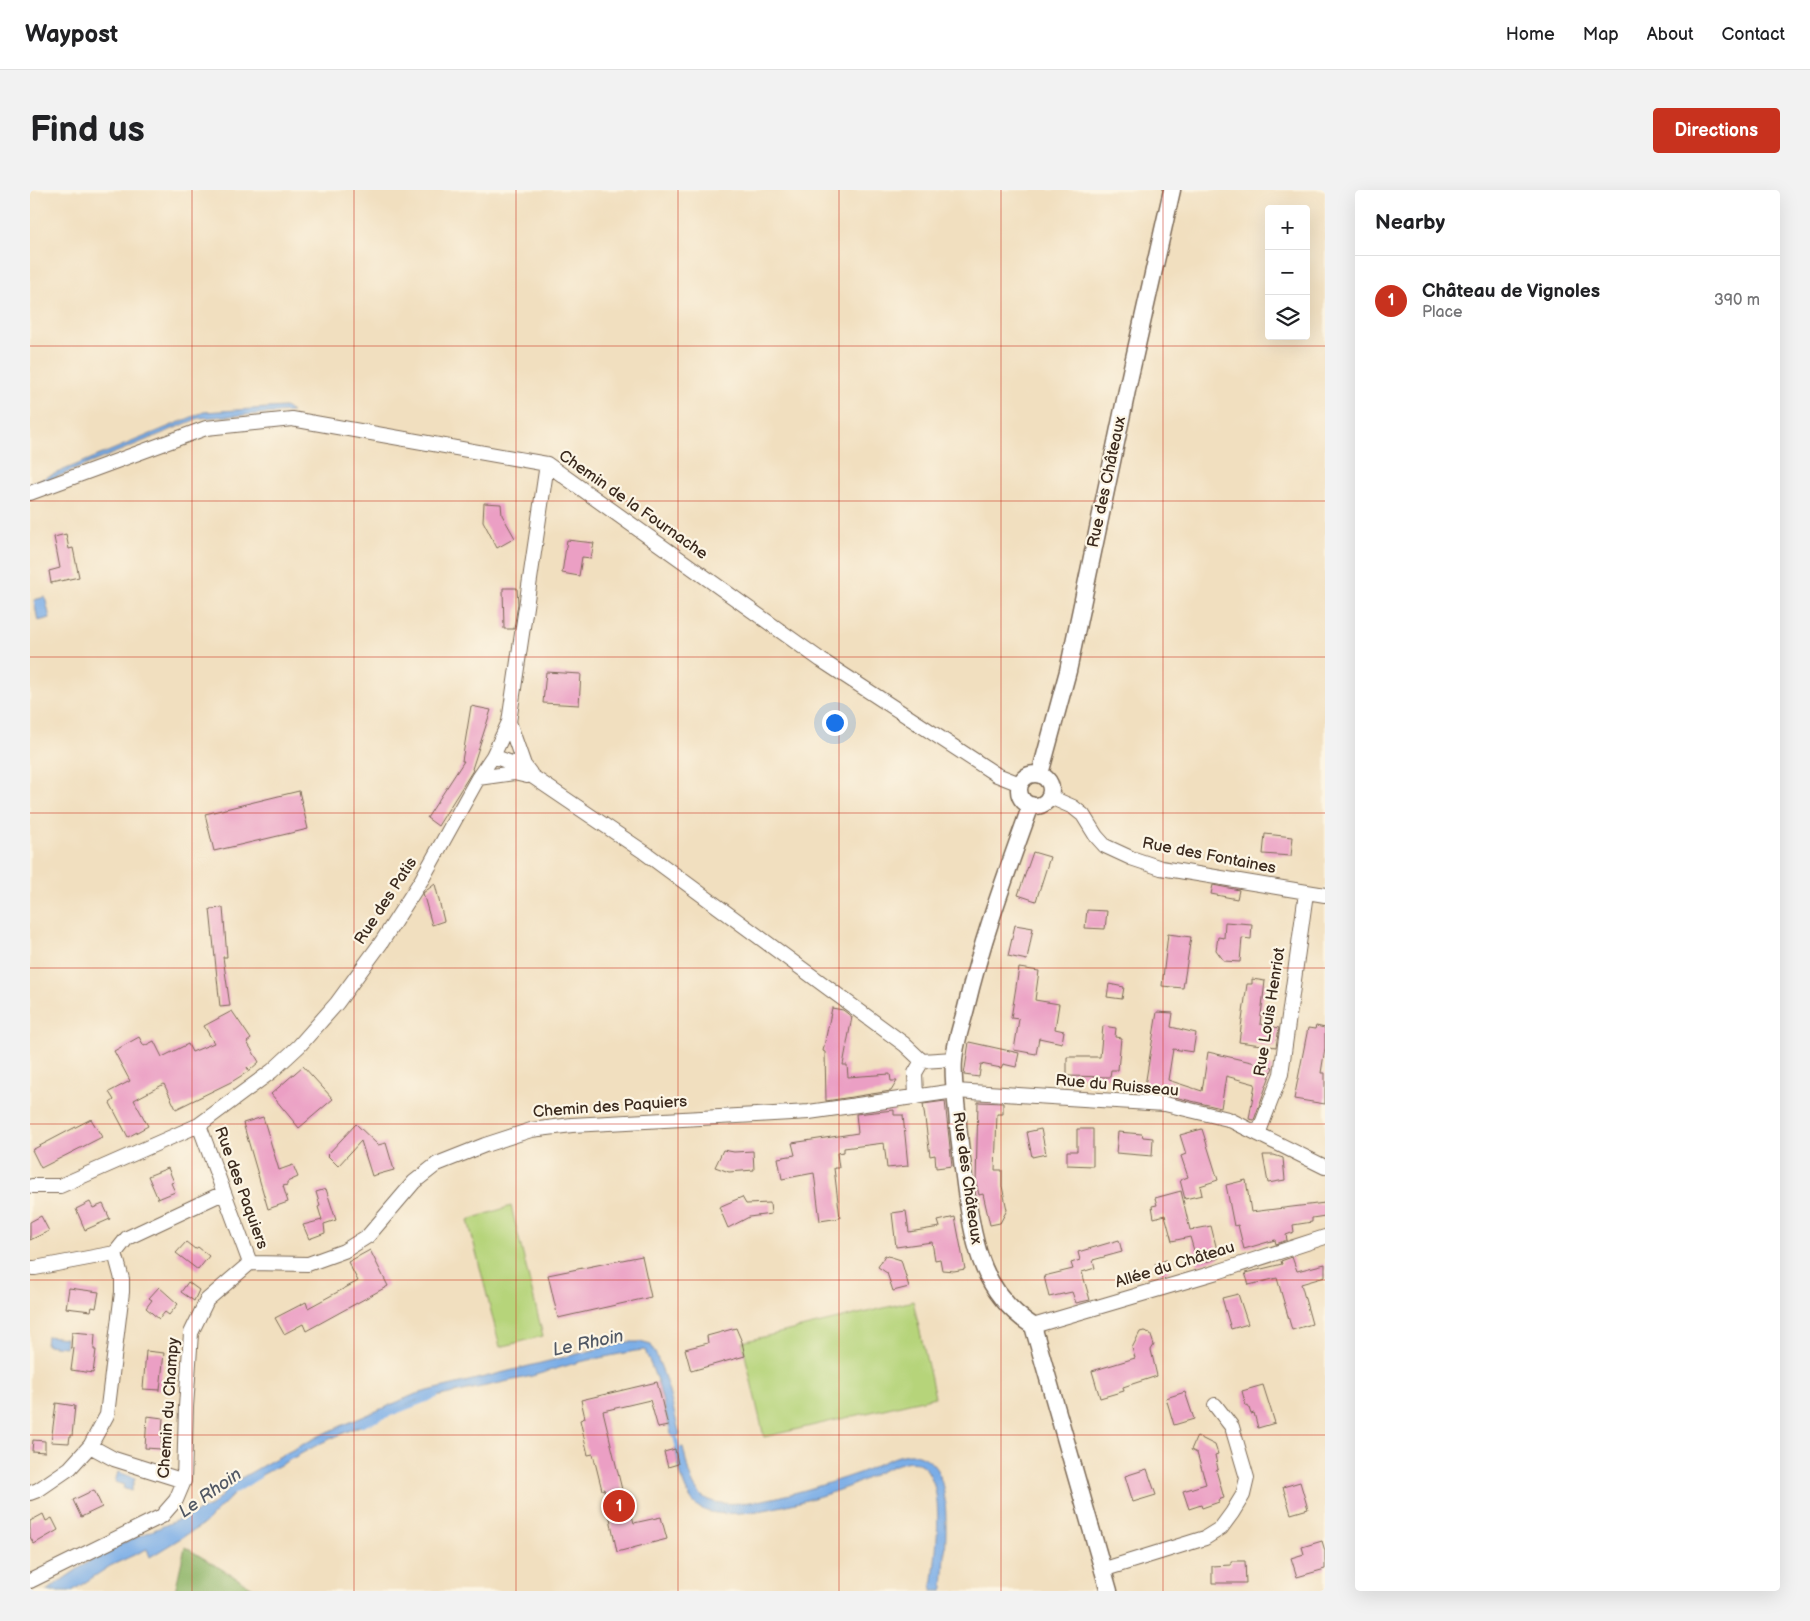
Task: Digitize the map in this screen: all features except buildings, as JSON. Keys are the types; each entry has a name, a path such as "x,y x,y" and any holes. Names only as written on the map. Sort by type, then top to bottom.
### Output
{"street":[{"name":"Rue des Châteaux","path":"1040,774 1068,670 1132,367 1172,190"},
{"name":"Chemin de la Fournache","path":"30,493 206,428 292,419 547,464 821,660 997,776 1020,784"},
{"name":"Rue des Patis","path":"32,1186 60,1186 200,1124 272,1071 299,1046 337,1003 381,943 422,879 478,778 493,756 509,722 547,464"},
{"path":"509,722 524,765 533,777"},
{"path":"493,756 514,764 644,852 904,1044 922,1062"},
{"path":"478,778 514,773 533,777"},
{"path":"1036,773 1040,774 1049,781 1050,797 1042,804 1031,806 1019,794 1020,784 1026,776 1036,773"},
{"name":"Rue des Fontaines","path":"1050,797 1073,807 1083,815 1090,823 1096,836 1105,846 1131,858 1161,868 1325,895"},
{"name":"Rue des Châteaux","path":"1031,806 972,980 954,1059 961,1158 972,1231 977,1251 994,1286 1009,1306 1033,1326"},
{"name":"Rue Louis Henriot","path":"1258,1134 1281,1074 1306,893"},
{"path":"922,1062 954,1059"},
{"path":"916,1096 915,1073 922,1062"},
{"name":"Rue du Ruisseau","path":"955,1091 1165,1104 1228,1119 1325,1167"},
{"name":"Chemin des Paquiers","path":"250,1262 308,1264 344,1251 368,1236 414,1182 437,1164 485,1145 531,1130 572,1125 809,1112 955,1091"},
{"name":"Rue des Paquiers","path":"200,1124 223,1193 250,1262"},
{"path":"30,1268 115,1253 128,1238 223,1193"},
{"name":"Allée du Château","path":"1033,1326 1217,1272 1325,1237"},
{"path":"30,1494 70,1468 90,1446 107,1415 122,1292 122,1279 115,1253"},
{"name":"Chemin du Champy","path":"30,1581 162,1516 176,1500 184,1481 190,1333 207,1300 250,1262"},
{"path":"1033,1326 1109,1591"},
{"path":"1102,1570 1205,1538 1220,1528 1232,1513 1243,1495 1247,1478 1232,1427 1215,1405"},
{"path":"90,1446 114,1459 184,1481"}],"green space":[{"path":"511,1206 543,1336 500,1347 468,1220"},
{"path":"913,1301 935,1397 764,1437 742,1342"},
{"path":"185,1547 258,1591 175,1591"}],"water":[{"path":"285,407 292,412 199,418 30,488 30,484 204,412"},
{"path":"45,597 50,618 38,621 34,600"},
{"path":"47,1336 66,1338 65,1347 46,1345"},
{"path":"626,1342 640,1342 651,1345 665,1377 680,1435 672,1437 658,1383 645,1350 579,1362 532,1376 417,1401 321,1443 243,1485 204,1524 150,1557 147,1549 110,1566 72,1591 46,1591 104,1551 211,1506 236,1481 325,1433 416,1394"},
{"path":"683,1447 694,1486 702,1496 714,1502 732,1504 778,1497 802,1491 859,1473 903,1455 913,1454 925,1458 937,1470 942,1482 944,1496 946,1529 943,1591 932,1591 937,1544 937,1507 931,1476 919,1463 910,1461 898,1464 850,1486 795,1503 771,1509 726,1514 708,1512 696,1505 691,1499 682,1479 675,1449"},
{"path":"118,1472 135,1478 131,1491 123,1488 124,1485 115,1482"}],"waterway":[{"name":"Le Rhoin","path":"362,1425 436,1396"},
{"name":"Le Rhoin","path":"674,1431 679,1452"},
{"name":"Le Rhoin","path":"232,1493 259,1476"}],"place":[{"name":"Château de Vignoles","path":"619,1506"}]}
